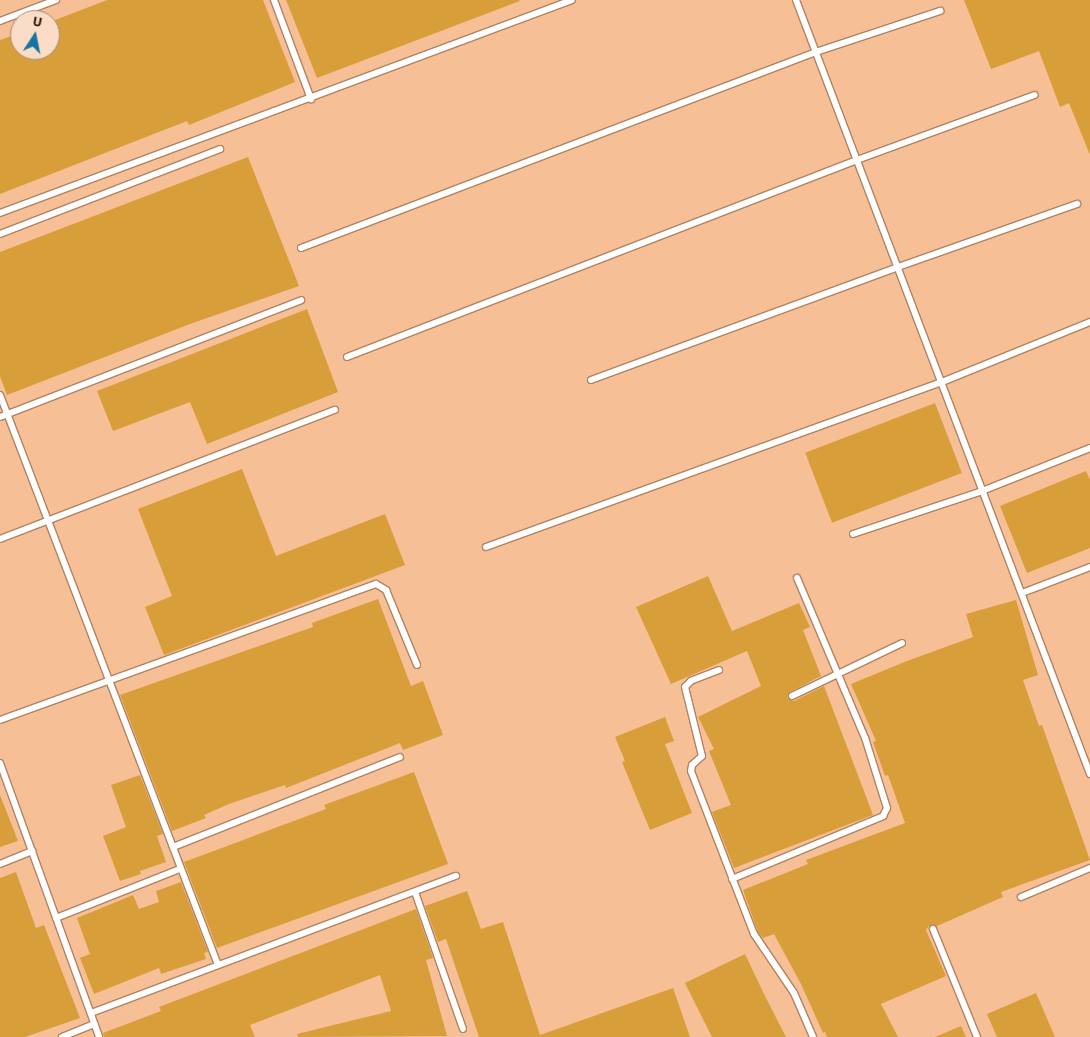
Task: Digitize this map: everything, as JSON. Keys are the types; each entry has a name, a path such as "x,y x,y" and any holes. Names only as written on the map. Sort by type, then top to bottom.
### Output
{"lane":[{"path":"0,21 56,0"},
{"path":"274,0 310,99"},
{"path":"0,212 310,99 572,0"},
{"path":"796,0 1090,774"},
{"path":"301,248 816,52 940,11"},
{"path":"347,357 857,160 1035,95"},
{"path":"0,234 220,149"},
{"path":"591,380 898,267 1077,204"},
{"path":"0,417 301,300"},
{"path":"486,547 942,382 1090,322"},
{"path":"0,395 173,847 180,870 218,965"},
{"path":"0,539 335,410"},
{"path":"853,534 982,491 1090,448"},
{"path":"1022,593 1090,567"},
{"path":"732,879 883,816 887,808 865,738 797,578"},
{"path":"0,720 376,584 386,590 417,665"},
{"path":"792,696 902,643"},
{"path":"719,670 692,681 685,687 702,756 692,766 691,771 754,934 794,993 813,1037"},
{"path":"173,847 400,757"},
{"path":"0,763 99,1037"},
{"path":"0,864 32,851"},
{"path":"1021,897 1090,868"},
{"path":"56,918 180,870"},
{"path":"91,1013 456,876"},
{"path":"415,892 464,1029"},
{"path":"934,929 977,1037"},
{"path":"62,1037 95,1024"}],"shaded area":[{"path":"0,0 1090,0 1090,1037 0,1037"}],"building":[{"path":"107,0 263,0 295,82 189,125 187,121 0,194 0,40 10,36 10,60 60,60 60,18"},
{"path":"286,0 519,0 520,1 317,78"},
{"path":"964,0 1090,0 1090,155 1069,103 1060,107 1039,51 991,69"},
{"path":"248,157 299,286 190,324 7,395 0,376 0,252"},
{"path":"307,309 338,392 207,444 190,402 113,431 97,391"},
{"path":"935,403 962,473 832,523 805,453"},
{"path":"242,469 276,556 385,514 405,565 164,655 145,607 172,596 138,509"},
{"path":"1086,471 1090,480 1090,548 1027,573 1000,506"},
{"path":"708,576 732,631 799,603 810,627 803,630 821,676 790,692 787,698 794,701 824,686 873,815 734,868 712,812 731,805 709,751 714,749 698,717 761,686 747,651 671,684 636,607"},
{"path":"378,599 411,686 423,681 443,735 403,750 400,743 286,788 285,785 229,804 204,815 206,818 172,831 120,695 313,627 312,623"},
{"path":"1016,600 1038,675 1023,680 1039,726 1042,725 1090,860 1001,892 1003,897 937,926 929,926 926,930 946,976 881,1004 898,1037 827,1037 825,1032 823,1033 801,984 774,934 763,938 758,932 743,890 808,864 806,860 905,823 888,775 885,776 873,742 876,741 851,684 973,637 966,614"},
{"path":"665,717 674,741 665,744 692,813 650,830 622,762 625,761 615,737"},
{"path":"414,772 448,864 217,948 184,862 326,809 324,805"},
{"path":"140,775 163,834 157,836 166,862 140,871 141,874 120,881 103,836 126,827 111,785"},
{"path":"0,795 18,841 0,847"},
{"path":"16,872 36,928 44,925 80,1018 25,1037 0,1037 0,878"},
{"path":"181,882 208,952 204,953 206,959 161,974 159,968 94,994 80,958 90,954 77,918 133,895 139,909 159,902 156,891"},
{"path":"467,891 481,929 503,922 540,1035 673,988 690,1037 479,1037 446,939 438,942 425,906"},
{"path":"416,909 433,958 426,960 447,1036 298,1037 297,1034 391,1011 380,975 250,1025 255,1037 104,1037 103,1033 161,1011 159,1007"},
{"path":"745,954 786,1037 712,1037 685,983"},
{"path":"1036,993 1055,1037 997,1037 987,1014"},
{"path":"961,1026 966,1037 935,1037"}]}
